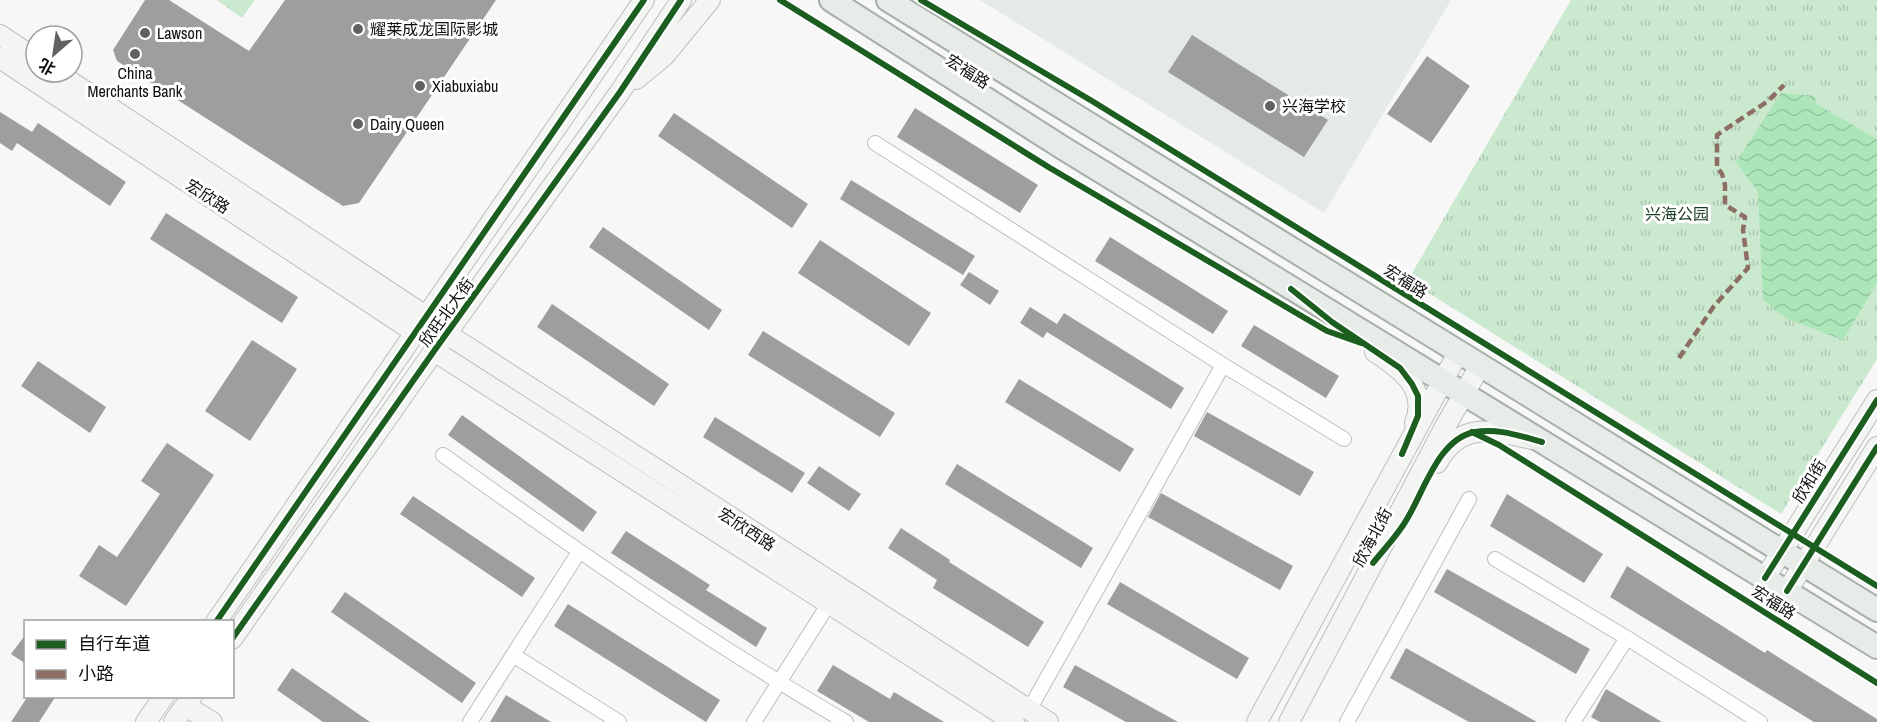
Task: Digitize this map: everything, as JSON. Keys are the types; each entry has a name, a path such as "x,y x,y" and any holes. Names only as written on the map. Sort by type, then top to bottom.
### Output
{"main road":[{"name":"宏福路","path":"831,0 1063,148 1877,647"},
{"name":"宏福路","path":"888,0 1877,610"}],"street":[{"path":"630,20 636,0"},
{"name":"欣旺北大街","path":"217,620 644,0"},
{"name":"欣旺北大街","path":"234,636 434,351 620,92 681,0"},
{"path":"620,92 664,56 710,0"},
{"path":"902,0 916,18"},
{"path":"0,35 24,51"},
{"name":"宏欣路","path":"0,58 421,325"},
{"name":"宏欣路","path":"73,84 421,325"},
{"path":"875,143 1222,365 1344,439"},
{"path":"1291,289 1332,322 1400,368 1412,384 1418,396 1418,416 1402,454"},
{"name":"宏欣西路","path":"447,334 834,595 1021,716 1048,722"},
{"name":"宏欣西路","path":"434,351 834,595"},
{"name":"欣海北街","path":"1257,722 1458,353"},
{"path":"1021,716 1222,365"},
{"name":"欣海北街","path":"1289,722 1480,366"},
{"name":"欣和街","path":"1765,578 1877,400"},
{"path":"1373,563 1406,522 1444,451 1455,440 1472,432 1493,430 1542,442"},
{"path":"1787,591 1877,447"},
{"path":"443,455 579,552 779,683 846,722"},
{"path":"1347,722 1468,499"},
{"path":"470,722 579,552"},
{"path":"1495,559 1627,638 1760,722"},
{"path":"754,722 834,595"},
{"path":"1573,722 1627,638"},
{"path":"513,655 618,722"},
{"path":"146,722 163,698"},
{"path":"174,722 189,701 212,722"}],"shaded area":[{"name":"兴海学校","path":"980,0 1451,0 1324,213"}],"green space":[{"path":"217,0 255,0 242,18"},
{"name":"兴海公园","path":"1571,0 1877,0 1877,359 1781,514 1408,280"}],"water":[{"path":"1781,93 1815,96 1816,104 1877,139 1877,283 1843,340 1788,319 1763,300 1758,192 1736,162"}],"building":[{"path":"145,0 169,0 249,51 285,0 496,0 359,203 343,206 117,61 113,50"},
{"path":"1192,35 1328,120 1304,157 1168,72"},
{"path":"1427,56 1470,86 1431,143 1387,114"},
{"path":"915,108 1038,185 1020,213 897,137"},
{"path":"0,112 32,132 38,123 126,182 110,206 17,143 12,151 0,143"},
{"path":"674,113 808,204 792,228 658,136"},
{"path":"851,180 975,256 963,275 840,199"},
{"path":"166,213 298,297 282,323 150,239"},
{"path":"603,227 722,310 709,330 589,247"},
{"path":"1110,237 1228,311 1213,334 1095,261"},
{"path":"820,240 931,313 909,346 798,273"},
{"path":"969,272 999,291 990,305 960,285"},
{"path":"552,304 669,384 654,406 537,327"},
{"path":"1030,307 1057,324 1064,313 1184,388 1171,409 1047,332 1043,338 1020,323"},
{"path":"1254,325 1339,376 1326,398 1241,346"},
{"path":"763,331 895,413 880,437 748,355"},
{"path":"252,340 297,369 250,441 205,411"},
{"path":"38,361 106,407 90,433 21,386"},
{"path":"1019,379 1134,449 1120,472 1005,402"},
{"path":"1207,412 1314,472 1300,496 1194,436"},
{"path":"462,415 597,512 583,532 448,435"},
{"path":"715,417 805,473 792,493 703,437"},
{"path":"167,443 214,475 126,606 79,576 99,545 117,557 160,494 141,481"},
{"path":"957,464 1093,548 1081,568 945,484"},
{"path":"819,466 861,494 849,511 807,483"},
{"path":"1161,493 1293,566 1280,590 1148,517"},
{"path":"1507,494 1603,554 1584,583 1490,526"},
{"path":"413,496 535,578 522,597 400,514"},
{"path":"901,528 950,560 949,562 1044,622 1028,647 933,588 937,580 888,548"},
{"path":"626,531 710,585 706,590 767,628 756,647 611,553"},
{"path":"1627,566 1765,653 1767,650 1877,719 1877,722 1814,722 1610,597"},
{"path":"1447,569 1590,649 1576,674 1434,592"},
{"path":"1120,582 1249,658 1237,679 1107,604"},
{"path":"345,592 476,683 462,703 331,612"},
{"path":"568,604 720,700 706,722 554,626"},
{"path":"24,637 24,663 11,654"},
{"path":"1406,648 1537,722 1469,722 1390,678"},
{"path":"833,665 890,699 894,692 944,722 869,722 817,691"},
{"path":"1075,665 1178,722 1126,722 1063,687"},
{"path":"292,668 370,722 323,722 277,690"},
{"path":"1606,689 1662,722 1600,722 1591,717"},
{"path":"506,695 551,722 490,722"},
{"path":"27,698 55,698 39,722 11,722"}],"marked path":[{"path":"1679,358 1714,306 1748,268 1743,230 1745,217 1725,205 1725,185 1717,167 1717,135 1768,101 1784,85"}],"cycle path":[{"path":"217,620 644,0"},
{"path":"234,636 434,351 620,92 681,0"},
{"path":"780,0 1050,168 1327,331 1361,343"},
{"path":"921,0 1092,101 1877,586"},
{"path":"1291,289 1332,322 1400,368 1412,384 1418,396 1418,416 1402,454"},
{"path":"1765,578 1877,400"},
{"path":"1373,563 1403,525 1442,455 1462,436 1475,432 1492,431 1542,442"},
{"path":"1472,432 1499,445 1877,683"},
{"path":"1787,591 1877,447"}],"place":[{"name":"耀莱成龙国际影城","path":"358,29"},
{"name":"Lawson","path":"145,33"},
{"name":"China Merchants Bank","path":"135,54"},
{"name":"Xiabuxiabu","path":"420,86"},
{"name":"兴海学校","path":"1270,106"},
{"name":"Dairy Queen","path":"358,124"}]}
